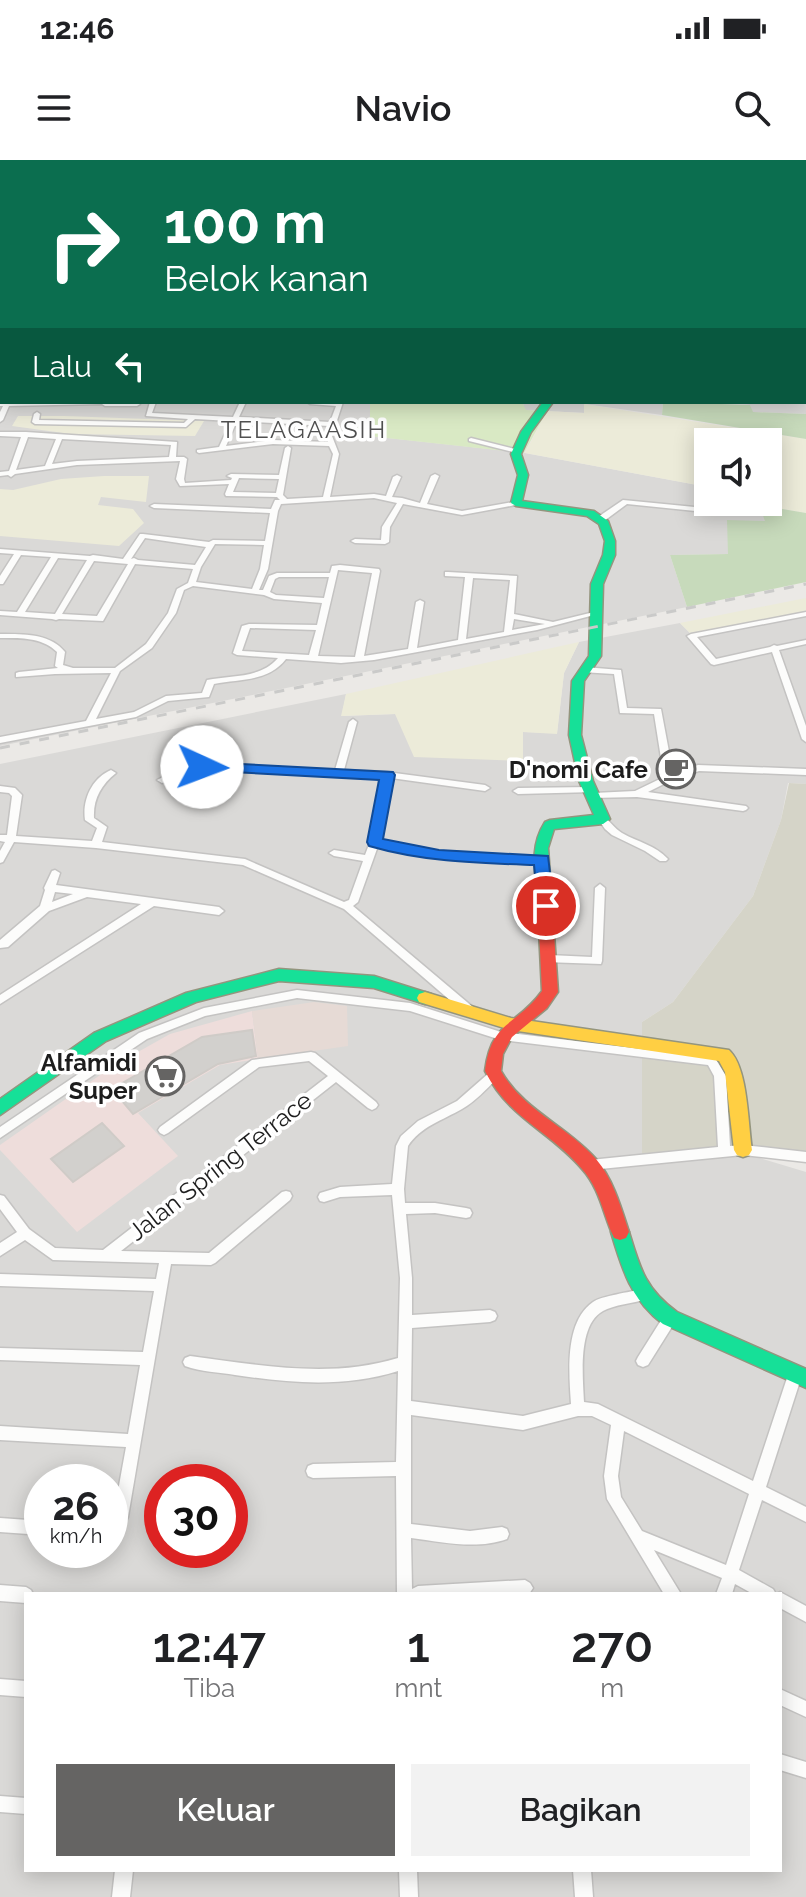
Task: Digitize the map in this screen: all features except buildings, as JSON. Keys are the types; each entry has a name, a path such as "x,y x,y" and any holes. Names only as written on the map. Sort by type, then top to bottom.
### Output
{"street":[{"path":"0,419 4,404"},
{"path":"141,425 152,404"},
{"path":"222,447 242,404"},
{"path":"326,498 336,454 329,436 339,404"},
{"path":"516,503 523,475 517,451 526,432 547,404"},
{"path":"37,414 35,422 141,425 186,425 194,417"},
{"path":"148,415 333,424"},
{"path":"0,434 175,443 172,459"},
{"path":"11,475 26,434"},
{"path":"228,437 254,443"},
{"path":"48,466 59,439"},
{"path":"471,440 517,451"},
{"path":"199,451 254,443 333,444"},
{"path":"255,591 264,569 274,511 282,498 282,477 288,448"},
{"path":"0,474 11,475 48,466 184,459 182,485 282,477"},
{"path":"222,475 235,479"},
{"path":"423,505 435,476"},
{"path":"389,497 397,477"},
{"path":"235,479 229,494 282,498 389,497 462,513 516,503 579,510 601,519 608,532 609,555 597,584 595,656 578,681 575,735 603,819 617,835 655,851 663,859"},
{"path":"355,541 383,543 392,514 402,500"},
{"path":"601,519 626,502 694,509"},
{"path":"154,506 274,511"},
{"path":"0,616 102,618 143,536 211,545 222,540 269,543"},
{"path":"192,584 197,567 211,545"},
{"path":"0,551 197,567"},
{"path":"0,582 19,552"},
{"path":"19,615 56,555"},
{"path":"56,618 93,557"},
{"path":"313,658 338,567 376,571 359,660"},
{"path":"448,574 514,578 508,633"},
{"path":"266,593 272,578 277,575 334,575"},
{"path":"462,642 469,575"},
{"path":"90,722 117,670 149,646 172,613 178,592 192,584 255,591 274,597 327,601"},
{"path":"412,651 420,602"},
{"path":"320,628 256,625 245,628 238,654 359,660 594,614"},
{"path":"806,614 691,636 714,662 806,642"},
{"path":"0,616 28,622 24,636"},
{"path":"510,616 559,623"},
{"path":"0,636 24,636 60,648 59,666 72,670"},
{"path":"774,647 806,739"},
{"path":"0,740 136,714 166,699 206,695 210,682 262,674 275,668 283,657"},
{"path":"19,675 117,670"},
{"path":"584,670 618,672 623,711 658,711 669,778"},
{"path":"339,772 353,722"},
{"path":"162,780 184,770 202,767 387,775 485,788"},
{"path":"637,794 669,778 702,768 806,772"},
{"path":"96,845 102,827 88,818 88,813 101,779 111,773"},
{"path":"347,906 353,902 375,842 387,775"},
{"path":"0,789 12,790 17,795 0,860"},
{"path":"518,791 637,794 743,808"},
{"path":"603,819 547,827 541,845 550,992 546,1003 506,1030 493,1058 493,1076 512,1099 573,1147 590,1165 618,1226 642,1295 670,1318 800,1377 725,1592"},
{"path":"6,839 96,845 245,862 347,906 470,1011"},
{"path":"375,842 407,852 439,856 542,860"},
{"path":"334,853 368,859"},
{"path":"45,908 55,873"},
{"path":"49,888 219,911"},
{"path":"549,959 597,961 600,888"},
{"path":"1,945 45,908 87,893"},
{"path":"0,1000 152,902"},
{"path":"0,1108 100,1037 192,997 279,975 374,982 470,1011 506,1030"},
{"path":"323,995 330,978"},
{"path":"0,1133 143,1036 204,1012 297,994 410,1007 506,1030 723,1055 720,1076 724,1151"},
{"name":"Jalan Spring Terrace","path":"164,1130 256,1063 311,1056 372,1105"},
{"path":"721,1061 733,1072 743,1150"},
{"name":"Jalan Spring Terrace","path":"105,1256 336,1076"},
{"path":"405,1592 403,1407 406,1278 398,1189 405,1139 422,1124 461,1104 493,1076"},
{"path":"590,1165 743,1150 806,1157"},
{"path":"324,1197 340,1192 398,1189"},
{"name":"Jalan Spring Terrace","path":"25,1233 53,1254 211,1259 286,1196"},
{"path":"0,1200 25,1233 0,1250"},
{"path":"399,1209 435,1208 466,1213"},
{"path":"128,1473 166,1258"},
{"path":"0,1280 161,1285"},
{"path":"578,1409 576,1346 586,1321 598,1306 642,1295"},
{"path":"406,1322 490,1316"},
{"path":"643,1361 670,1318"},
{"path":"0,1354 148,1359"},
{"path":"190,1362 288,1374 336,1376 376,1371 406,1362"},
{"path":"403,1407 523,1423 578,1409 593,1409 806,1515"},
{"path":"618,1421 611,1476 612,1494 672,1592"},
{"path":"0,1433 133,1441"},
{"path":"313,1471 403,1469"},
{"path":"0,1525 24,1527"},
{"path":"404,1530 470,1538 502,1534"},
{"path":"637,1536 731,1574 764,1592"},
{"path":"454,1592 525,1588"},
{"path":"0,1593 24,1595"},
{"path":"782,1601 806,1614"},
{"path":"0,1687 24,1689"},
{"path":"782,1698 806,1709"},
{"path":"782,1763 806,1770"},
{"path":"0,1804 24,1806"},
{"path":"121,1897 124,1872"},
{"path":"408,1872 409,1897"},
{"path":"582,1872 584,1897"}],"shaded area":[{"path":"0,404 370,404 370,417 351,434 525,453 694,484 694,516 764,516 766,521 728,554 670,555 687,607 0,746"},
{"path":"523,404 585,404 585,413 525,410"},
{"path":"585,404 663,404 662,415"},
{"path":"741,404 806,404 806,414 752,412 750,405"},
{"path":"806,613 806,784 788,783 781,820 753,896 673,1002 642,1022 642,1160 753,1156 806,1172 806,1897 0,1897 0,764 346,694 342,716 395,714 522,761 523,732 557,733 564,673 579,642 680,623 690,633"},
{"path":"789,783 806,784 806,1160 753,1156 642,1160 642,1022 673,1002 753,896 781,820"},
{"path":"314,1002 347,1006 348,1046 258,1059 252,1011"},
{"path":"252,1011 258,1059 220,1065 138,1113 178,1156 77,1232 0,1150 0,1145 113,1066 170,1034"}],"green space":[{"path":"370,404 523,404 526,410 547,411 524,453 350,434 370,417"},
{"path":"584,404 736,428 694,428 694,484 525,453 547,411 584,413"},
{"path":"663,404 750,405 753,412 806,414 806,439 782,435 782,428 740,428 662,415"},
{"path":"18,416 204,421 195,436 71,434 12,426"},
{"path":"782,435 806,439 806,513 782,509"},
{"path":"149,476 146,502 101,497 98,505 133,509 144,523 119,546 0,536 0,489 13,490 61,479"},
{"path":"782,509 806,513 806,582 687,607 670,555 728,554 727,520 765,521 763,516 782,516"},
{"path":"806,598 806,613 802,614 690,633 680,623"},
{"path":"579,642 564,673 557,734 523,732 523,761 414,757 395,714 341,716 346,694"}],"railway":[{"path":"0,748 806,584"}],"traffic: fast":[{"path":"544,890 541,848 550,825 603,819 586,781 575,735 578,681 595,656 597,584 609,555 610,541 604,523 590,513 516,503 523,475 516,454 526,432 547,404"},
{"path":"0,1108 100,1037 192,997 279,975 374,982 425,998"},
{"path":"620,1232 636,1281 658,1309 670,1318 806,1379"}],"traffic: slow":[{"path":"425,998 511,1024 723,1055 730,1061 733,1072 743,1150"}],"traffic: jam":[{"path":"544,890 550,992 532,1013 506,1033 495,1054 493,1071 511,1099 590,1165 604,1188 620,1232"}],"place":[{"name":"D'nomi Cafe","path":"676,769"},
{"name":"Alfamidi Super","path":"165,1076"}],"district":[{"name":"TELAGAASIH","path":"304,429"}],"route":[{"path":"202,767 387,775 375,842 407,852 439,856 542,860 546,906"}]}
